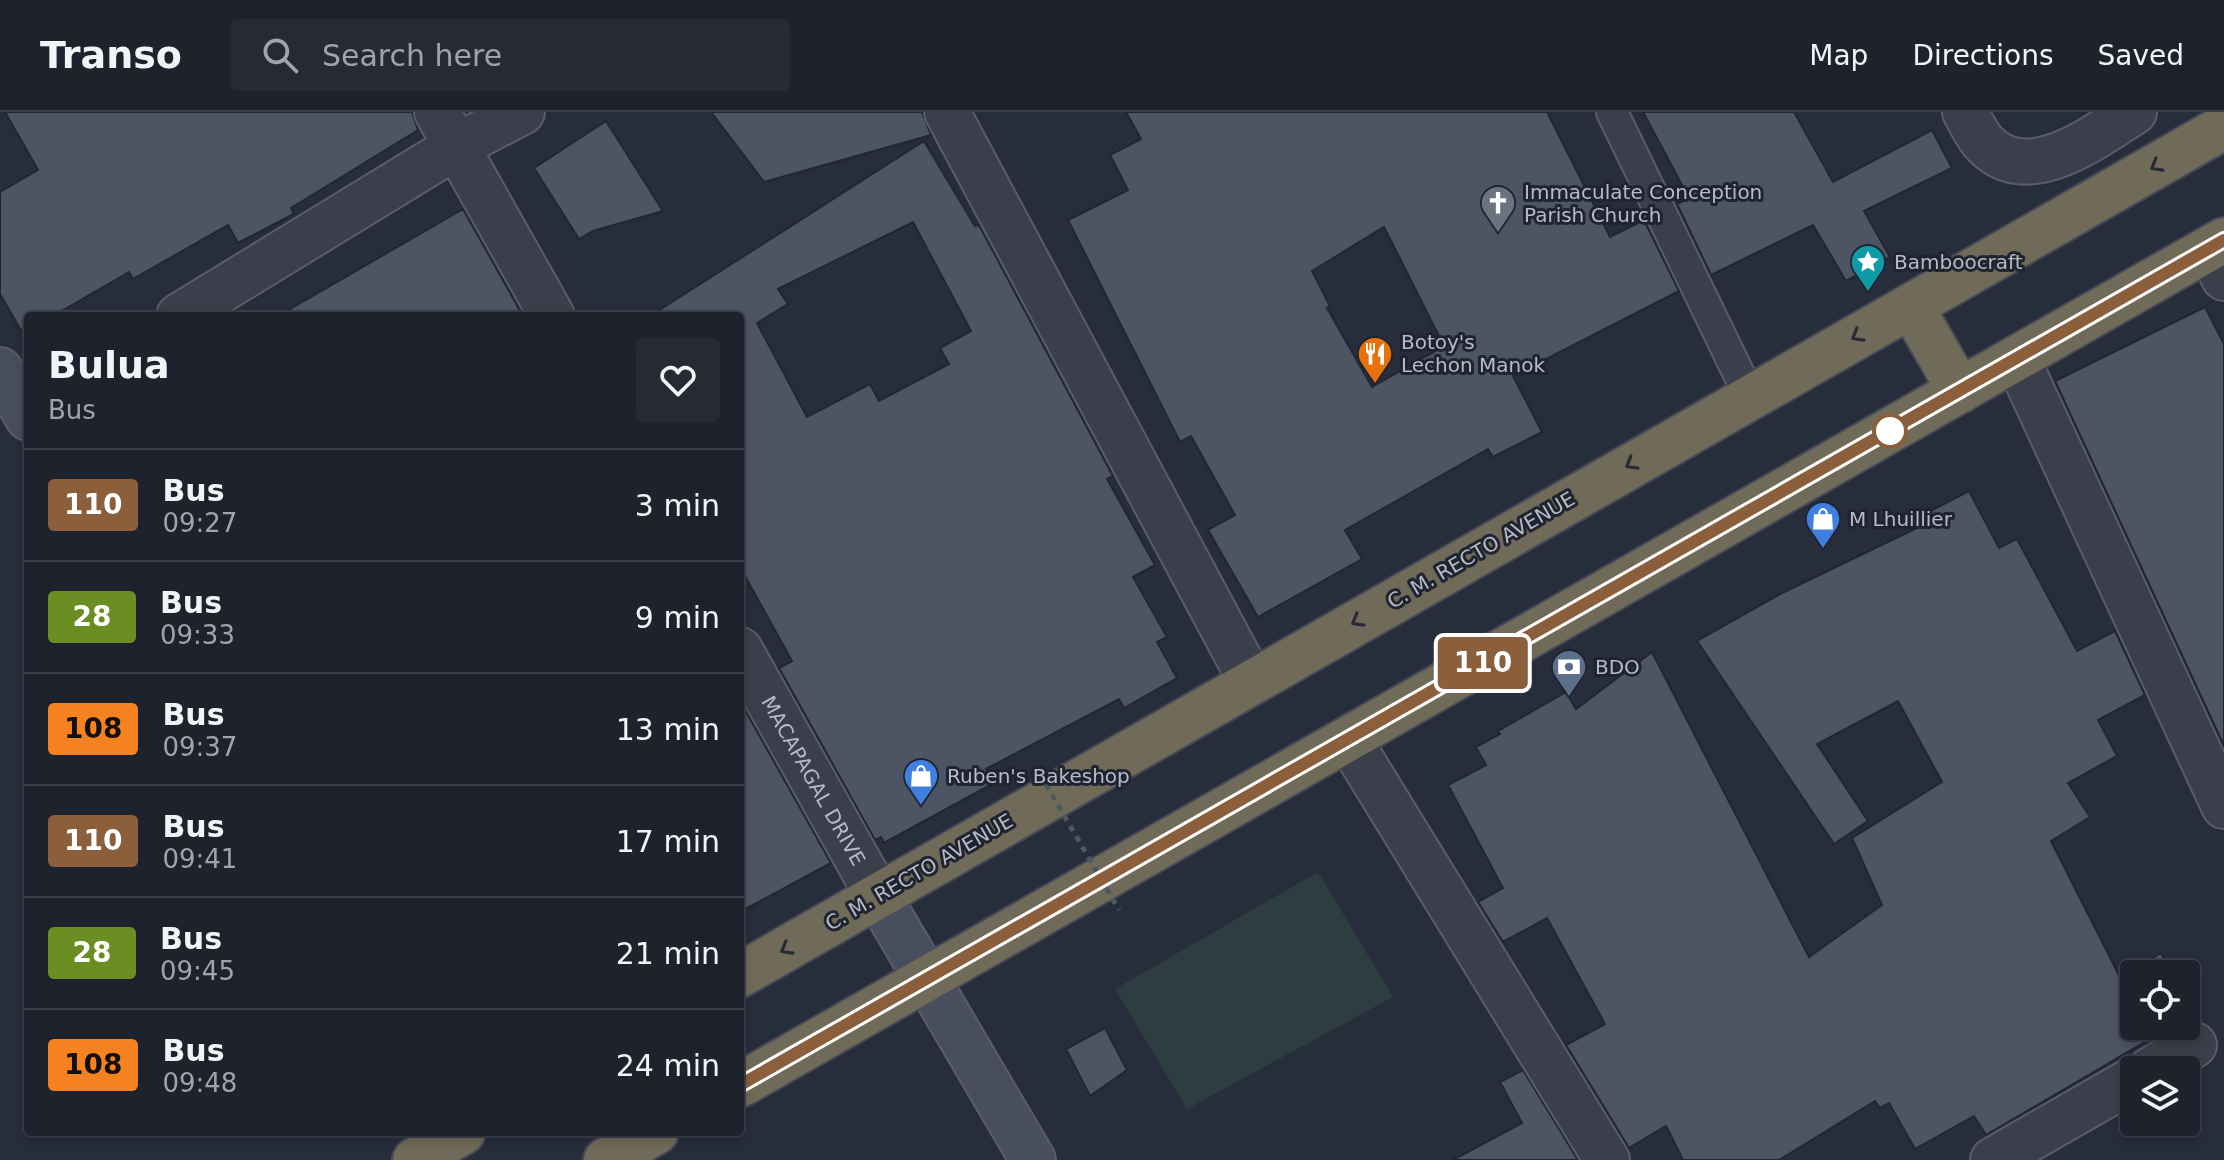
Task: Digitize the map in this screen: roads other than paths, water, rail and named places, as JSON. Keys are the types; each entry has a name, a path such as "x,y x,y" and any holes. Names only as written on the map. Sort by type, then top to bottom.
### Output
{"highway":[{"name":"C. M. RECTO AVENUE","path":"744,973 2224,127"},
{"path":"744,1083 2017,359 2219,256"},
{"path":"1911,306 1960,391"},
{"path":"606,1160 649,1136"}],"main road":[{"path":"0,370 20,415"},
{"name":"MACAPAGAL DRIVE","path":"878,896 1033,1160"}],"street":[{"path":"185,312 447,129 522,112"},
{"path":"947,112 1251,681"},
{"path":"1965,112 1986,145 2012,159 2041,162 2077,147 2134,112"},
{"path":"447,129 550,312"},
{"path":"2017,359 2224,806"},
{"name":"MACAPAGAL DRIVE","path":"744,657 878,896"},
{"path":"1349,740 1607,1160"},
{"path":"2175,1056 2194,1045"},
{"path":"1993,1160 2120,1087"}],"lane":[{"path":"1612,112 1750,397"}],"place":[{"name":"Immaculate Conception Parish Church","path":"1498,234"},
{"name":"Bamboocraft","path":"1868,293"},
{"name":"Botoy's Lechon Manok","path":"1375,385"},
{"name":"M Lhuillier","path":"1823,550"},
{"name":"BDO","path":"1569,698"},
{"name":"Ruben's Bakeshop","path":"921,807"}]}
